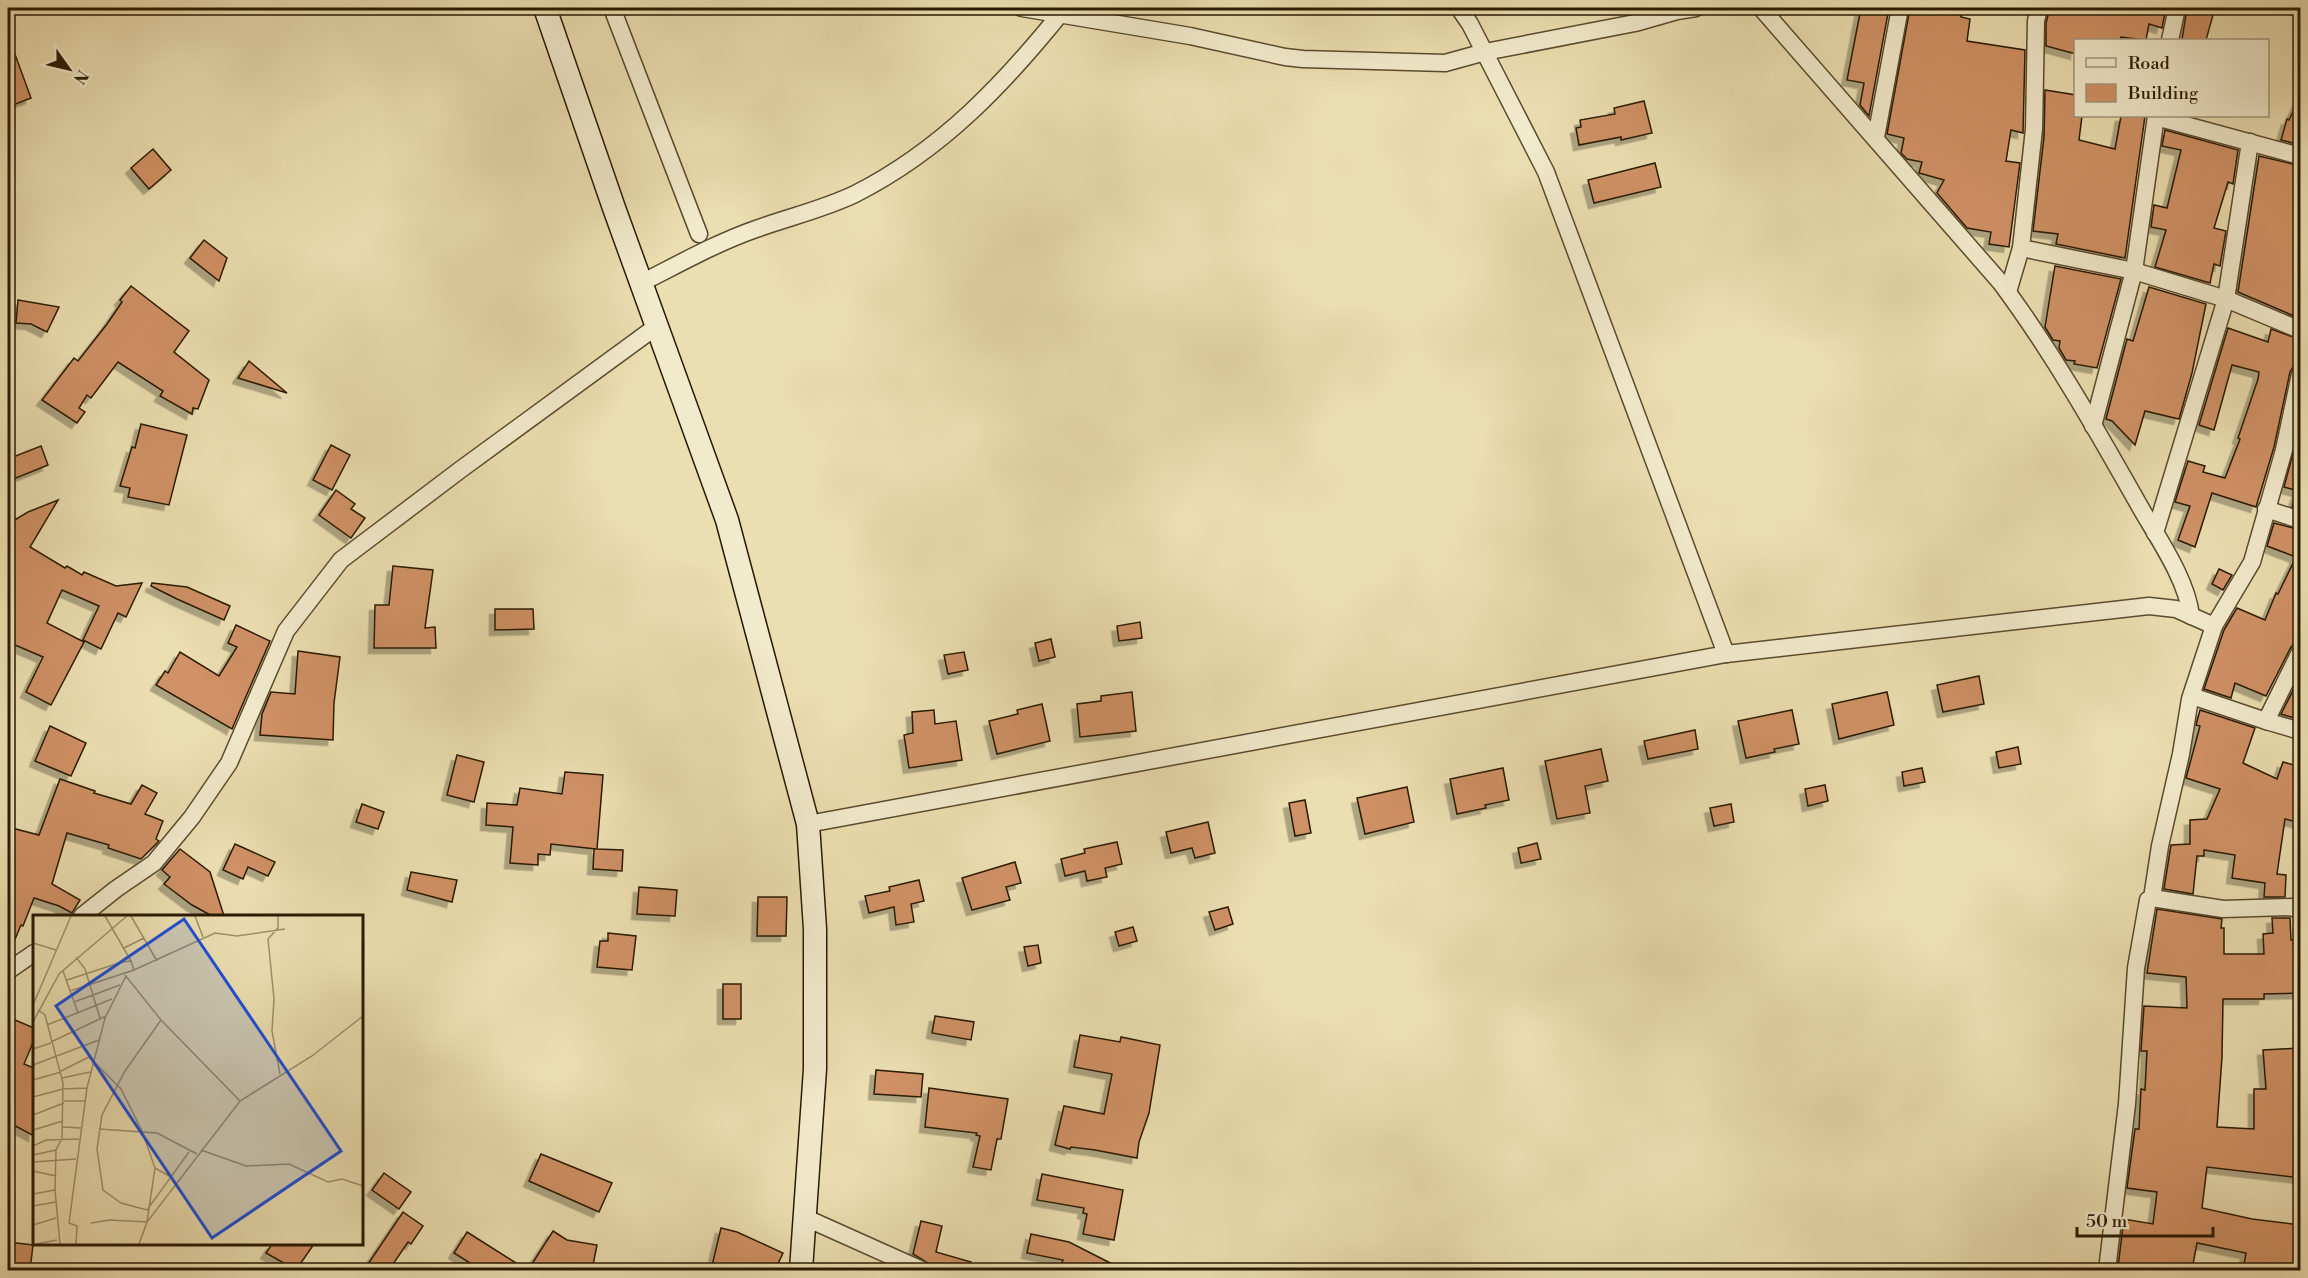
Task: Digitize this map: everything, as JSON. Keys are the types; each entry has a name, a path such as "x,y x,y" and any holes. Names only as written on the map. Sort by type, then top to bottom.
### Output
{"street":[{"path":"545,8 641,284 727,520 808,824 815,928 814,1069 801,1270"},
{"path":"612,8 699,234"},
{"path":"1022,8 1063,11 1303,59 1445,63 1485,52 1635,23 1677,10 1696,8"},
{"path":"1459,8 1485,52 1546,172 1726,654"},
{"path":"1761,8 1876,137 2008,292 2034,328 2155,533 2185,590 2190,602 2191,616"},
{"path":"1876,137 1900,8"},
{"path":"2008,292 2021,248 2034,129 2038,8"},
{"path":"2170,39 2177,8"},
{"path":"641,284 710,248 755,229 854,194 919,156 979,106 1011,74 1063,11"},
{"path":"2093,426 2134,271 2156,117"},
{"path":"2160,117 2301,156"},
{"path":"2155,533 2226,299 2250,142"},
{"path":"2021,248 2134,271 2226,299 2301,330"},
{"path":"83,915 154,863 192,818 229,763 286,631 341,560 657,326"},
{"path":"2107,1270 2127,1104 2136,968 2148,900 2152,898 2160,846 2192,696 2214,626 2252,562 2284,450 2301,374"},
{"path":"2266,509 2301,520"},
{"path":"808,824 1726,654 2149,606 2176,609 2214,626"},
{"path":"2266,721 2301,652"},
{"path":"2192,696 2266,721 2301,730"},
{"path":"2152,898 2223,909 2292,907 2301,911"},
{"path":"8,971 33,953"},
{"path":"806,1218 922,1270"}],"building":[{"path":"1861,8 1889,8 1869,116 1860,105 1864,83 1847,80"},
{"path":"1910,8 1963,8 1961,17 1970,19 1967,41 2025,50 2023,133 2011,130 2006,161 2020,163 2009,247 1989,244 1991,232 1967,228 1937,193 1944,180 1919,173 1922,162 1907,159 1901,153 1904,138 1887,134"},
{"path":"2050,8 2166,8 2162,28 2149,24 2146,39 2121,37 2120,39 2074,39 2074,53 2046,46 2046,23"},
{"path":"2187,8 2215,8 2206,39 2182,39"},
{"path":"8,39 31,98 8,107"},
{"path":"2045,90 2074,95 2074,117 2082,117 2079,140 2115,149 2121,117 2145,117 2125,258 2056,244 2058,234 2033,231 2044,137"},
{"path":"2301,95 2301,145 2281,140 2287,119 2289,120"},
{"path":"1644,101 1652,133 1621,140 1621,137 1579,145 1576,128 1581,127 1580,120 1615,114 1614,108"},
{"path":"2165,130 2238,150 2233,184 2228,182 2214,228 2226,231 2220,266 2214,264 2210,283 2155,267 2166,230 2151,227 2154,205 2167,208 2181,150 2162,146"},
{"path":"153,149 171,170 149,189 131,168"},
{"path":"2259,156 2301,166 2301,319 2238,292"},
{"path":"1655,163 1661,187 1594,203 1588,180"},
{"path":"204,240 227,258 219,281 190,258"},
{"path":"2055,266 2121,279 2097,368 2074,364 2075,361 2066,360 2059,348 2060,341 2053,340 2045,327"},
{"path":"131,286 189,331 174,352 209,380 198,409 193,408 192,414 160,396 163,391 118,362 91,398 87,395 79,408 85,412 77,423 42,400 74,358 78,361 107,324 122,302 120,300"},
{"path":"2149,287 2206,304 2192,373 2179,419 2145,411 2135,445 2112,421 2106,419 2127,339 2133,341"},
{"path":"18,300 59,307 47,332 31,324 16,323"},
{"path":"2228,328 2268,342 2271,329 2301,340 2301,364 2293,367 2290,372 2274,447 2256,507 2212,493 2195,547 2178,540 2190,506 2175,502 2188,461 2205,466 2203,472 2225,478 2240,439 2238,438 2258,379 2259,372 2232,365 2214,430 2199,425"},
{"path":"249,361 287,393 238,378"},
{"path":"2301,423 2301,509 2292,507 2298,491 2284,487"},
{"path":"141,424 187,435 169,505 128,497 130,488 120,486 132,447 135,448"},
{"path":"331,445 350,455 332,490 313,480"},
{"path":"41,446 48,465 11,480 8,459"},
{"path":"336,490 355,504 351,509 365,518 351,538 319,515"},
{"path":"58,500 30,547 65,568 67,566 82,575 84,572 116,586 142,583 126,617 118,613 101,649 83,640 99,606 62,590 47,623 84,642 51,705 26,692 43,657 8,642 8,524 28,512"},
{"path":"2274,523 2301,530 2301,638 2291,647 2266,696 2235,683 2231,698 2204,689 2224,630 2237,608 2265,620 2276,593 2278,594 2296,557 2267,546"},
{"path":"393,566 433,570 425,628 435,627 436,648 374,648 375,605 389,605"},
{"path":"2219,569 2232,575 2223,590 2212,584"},
{"path":"152,583 187,587 230,606 224,620 151,586"},
{"path":"495,609 533,609 534,629 495,630"},
{"path":"1140,622 1142,638 1119,641 1117,626"},
{"path":"236,625 270,641 232,729 156,685 165,671 168,673 180,652 219,676 237,647 228,643"},
{"path":"1051,639 1055,657 1039,661 1035,643"},
{"path":"298,651 340,657 334,703 333,740 260,735 262,714 271,692 295,694"},
{"path":"964,652 968,670 948,674 944,655"},
{"path":"2301,675 2301,720 2281,714"},
{"path":"1979,676 1984,704 1943,712 1937,685"},
{"path":"1132,692 1136,731 1080,737 1077,704 1101,701 1101,696"},
{"path":"1887,692 1894,725 1839,739 1832,704"},
{"path":"1042,704 1050,741 997,754 989,721 1018,714 1017,710"},
{"path":"934,710 935,724 956,721 962,760 909,768 904,735 913,733 912,712"},
{"path":"1792,710 1799,744 1746,758 1738,721"},
{"path":"2200,710 2255,728 2243,763 2277,779 2283,762 2301,767 2301,823 2285,819 2277,874 2286,875 2285,897 2264,897 2265,883 2232,878 2235,855 2204,850 2204,856 2197,856 2193,894 2164,889 2171,845 2190,844 2190,820 2207,819 2220,789 2186,778 2200,726 2196,725"},
{"path":"50,726 86,743 71,776 35,761"},
{"path":"1695,730 1698,749 1648,759 1644,741"},
{"path":"2018,747 2021,764 1999,768 1996,752"},
{"path":"1601,749 1608,781 1585,786 1590,813 1557,819 1545,761"},
{"path":"457,755 484,762 474,802 447,795"},
{"path":"1503,768 1509,800 1457,814 1450,779"},
{"path":"1922,768 1925,782 1904,786 1902,772"},
{"path":"565,772 603,775 597,849 623,850 622,871 593,869 594,849 596,849 551,844 550,855 538,854 538,865 510,863 513,827 486,825 487,803 517,805 520,788 562,794"},
{"path":"60,779 95,791 94,793 131,804 142,785 157,793 145,814 163,821 156,839 159,841 141,859 108,848 109,845 67,833 52,884 80,900 72,913 34,898 8,956 8,827 39,835"},
{"path":"1825,785 1828,801 1808,806 1805,789"},
{"path":"1407,787 1414,822 1365,834 1357,798"},
{"path":"1305,800 1311,833 1295,836 1289,803"},
{"path":"362,804 384,812 378,829 356,822"},
{"path":"1731,804 1734,822 1714,826 1710,808"},
{"path":"1208,822 1215,853 1195,858 1192,848 1171,853 1166,832"},
{"path":"1117,842 1122,864 1105,868 1107,877 1087,881 1085,871 1065,876 1061,859 1085,853 1084,849"},
{"path":"1537,843 1541,859 1521,863 1518,848"},
{"path":"235,844 275,862 268,876 248,867 243,879 223,870"},
{"path":"180,849 210,872 224,915 210,915 192,905 164,884 170,877 162,870"},
{"path":"1015,862 1021,883 1006,887 1010,900 972,910 962,878"},
{"path":"411,872 457,880 452,902 407,890"},
{"path":"919,880 924,901 911,904 914,922 896,925 894,907 869,913 865,896 890,891 889,887"},
{"path":"639,887 677,890 675,916 637,914"},
{"path":"758,897 787,897 786,936 757,936"},
{"path":"1228,907 1233,924 1215,930 1209,912"},
{"path":"2157,909 2222,919 2224,954 2264,954 2263,934 2273,933 2272,918 2290,918 2291,940 2295,940 2296,954 2301,954 2301,993 2264,994 2264,999 2223,999 2217,1127 2254,1129 2254,1089 2266,1089 2263,1050 2301,1048 2301,1074 2299,1074 2301,1178 2207,1167 2202,1208 2252,1219 2301,1225 2301,1270 2243,1270 2246,1253 2197,1243 2192,1270 2144,1270 2118,1267 2124,1219 2153,1224 2157,1192 2127,1188 2135,1129 2139,1129 2141,1089 2145,1090 2147,1051 2141,1051 2144,1006 2187,1008 2186,977 2147,973"},
{"path":"1133,927 1137,941 1119,946 1115,932"},
{"path":"608,933 636,936 632,970 597,967 600,941 608,941"},
{"path":"1038,945 1041,963 1028,966 1024,947"},
{"path":"723,984 741,984 741,1019 723,1019"},
{"path":"935,1016 974,1022 971,1040 932,1033"},
{"path":"8,1017 33,1028 33,1042 24,1064 33,1068 33,1135 8,1122"},
{"path":"1080,1035 1120,1042 1121,1037 1160,1045 1149,1113 1139,1142 1137,1158 1055,1145 1064,1106 1104,1114 1112,1074 1074,1067"},
{"path":"876,1070 923,1074 921,1097 874,1094"},
{"path":"929,1088 1008,1099 1001,1139 997,1139 991,1170 973,1167 980,1136 976,1135 977,1133 925,1127"},
{"path":"541,1154 612,1183 599,1212 529,1181"},
{"path":"384,1173 411,1192 399,1209 372,1190"},
{"path":"1042,1174 1123,1190 1114,1240 1083,1234 1087,1214 1083,1213 1084,1208 1037,1200"},
{"path":"403,1212 423,1226 411,1244 408,1242 389,1270 364,1270"},
{"path":"921,1221 942,1226 936,1252 971,1262 969,1270 955,1270 931,1265 913,1254"},
{"path":"721,1228 737,1232 783,1253 775,1270 711,1270"},
{"path":"553,1231 567,1240 597,1245 592,1270 528,1270"},
{"path":"467,1232 527,1270 481,1270 454,1253"},
{"path":"1031,1234 1069,1242 1124,1270 1059,1270 1063,1260 1027,1253"},
{"path":"8,1242 33,1245 30,1270 8,1270"},
{"path":"271,1245 313,1245 296,1270 266,1253"}]}
